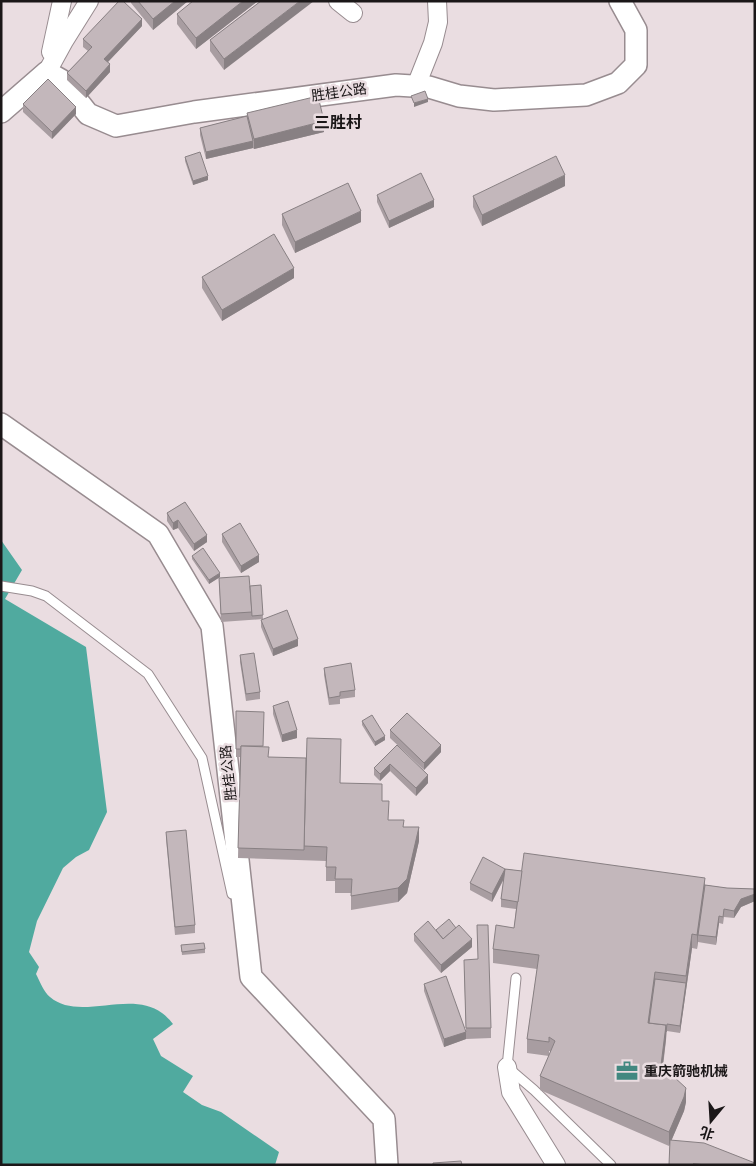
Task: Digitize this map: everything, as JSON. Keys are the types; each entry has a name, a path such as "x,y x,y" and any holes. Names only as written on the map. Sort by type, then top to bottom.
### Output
{"street":[{"path":"47,72 62,1"},
{"path":"1,112 47,72 89,1"},
{"path":"338,1 353,13"},
{"path":"416,86 433,43 438,22 437,1"},
{"name":"胜桂公路","path":"47,72 61,80 88,114 116,126 194,112 386,86 429,87 459,96 494,100 586,95 618,82 636,65 636,30 620,1"},
{"name":"胜桂公路","path":"1,424 158,534 212,626 251,977"},
{"path":"251,977 384,1119 387,1165"},
{"path":"507,1067 511,1092 556,1165"}],"lane":[{"path":"1,586 32,590 46,596 148,674 202,758 251,977"},
{"path":"516,978 507,1067 534,1090 611,1165"}],"shaded area":[{"path":"1,540 22,570 5,599 86,647 107,812 89,850 76,857 63,868 37,921 29,952 39,967 36,974 48,995 62,1004 75,1007 90,1007 135,1004 149,1006 163,1014 173,1024 153,1039 161,1056 193,1076 183,1092 202,1105 221,1112 279,1152 275,1165 1,1165"}],"building":[{"path":"119,1 123,1 142,19 104,59 110,64 86,91 67,73 92,47 83,39"},
{"path":"138,1 175,1 153,19"},
{"path":"193,1 243,1 196,38 177,14"},
{"path":"261,1 300,1 224,59 210,40"},
{"path":"48,79 76,107 52,132 23,104"},
{"path":"425,91 428,99 414,103 411,96"},
{"path":"318,96 324,121 254,139 247,113"},
{"path":"247,116 253,141 206,152 200,128"},
{"path":"200,152 208,176 193,181 185,157"},
{"path":"556,156 565,175 482,215 473,196"},
{"path":"421,173 434,200 389,221 377,195"},
{"path":"348,183 361,211 295,242 282,214"},
{"path":"274,234 294,268 222,310 202,277"},
{"path":"185,502 207,535 194,544 178,520 173,523 167,513"},
{"path":"240,523 259,555 241,566 222,534"},
{"path":"203,548 220,573 209,580 192,556"},
{"path":"249,576 252,612 221,614 219,578"},
{"path":"261,585 263,615 252,616 250,586"},
{"path":"287,610 298,639 273,649 261,620"},
{"path":"254,653 260,692 246,694 240,655"},
{"path":"351,663 355,690 340,692 340,696 329,698 324,668"},
{"path":"288,701 297,730 282,735 273,706"},
{"path":"236,711 264,712 263,746 241,746 241,749 236,749"},
{"path":"407,713 441,745 424,763 390,730"},
{"path":"372,715 385,736 375,742 362,721"},
{"path":"307,738 341,739 340,783 382,784 382,801 389,801 388,820 404,820 403,827 419,827 407,879 398,888 351,896 352,879 335,879 336,867 326,867 327,847 304,846"},
{"path":"397,745 428,775 416,788 390,764 380,774 374,768"},
{"path":"241,746 269,747 268,757 306,758 304,850 238,848"},
{"path":"186,830 195,925 175,927 166,832"},
{"path":"524,853 705,878 697,935 692,934 686,976 655,972 648,1023 666,1025 661,1065 686,1088 669,1132 540,1076 555,1041 549,1037 549,1042 527,1039 539,955 493,949 496,925 514,928"},
{"path":"483,857 505,869 492,894 470,883"},
{"path":"505,869 522,871 518,902 501,899"},
{"path":"705,885 755,889 755,894 741,899 734,911 724,909 723,917 719,916 716,937 698,935"},
{"path":"449,919 456,928 443,939 436,930"},
{"path":"428,921 443,939 459,925 472,939 441,965 414,934"},
{"path":"477,925 488,925 491,1028 466,1028 464,960 478,959"},
{"path":"204,943 205,949 182,952 181,945"},
{"path":"446,976 466,1032 444,1039 424,984"},
{"path":"655,979 686,983 680,1026 667,1024 666,1032 666,1025 649,1023"},
{"path":"670,1140 704,1143 755,1163 755,1165 669,1165"},
{"path":"461,1161 462,1165 433,1165 433,1163"}],"place":[{"name":"重庆箭驰机械","path":"627,1071"}],"district":[{"name":"三胜村","path":"338,122"}]}
